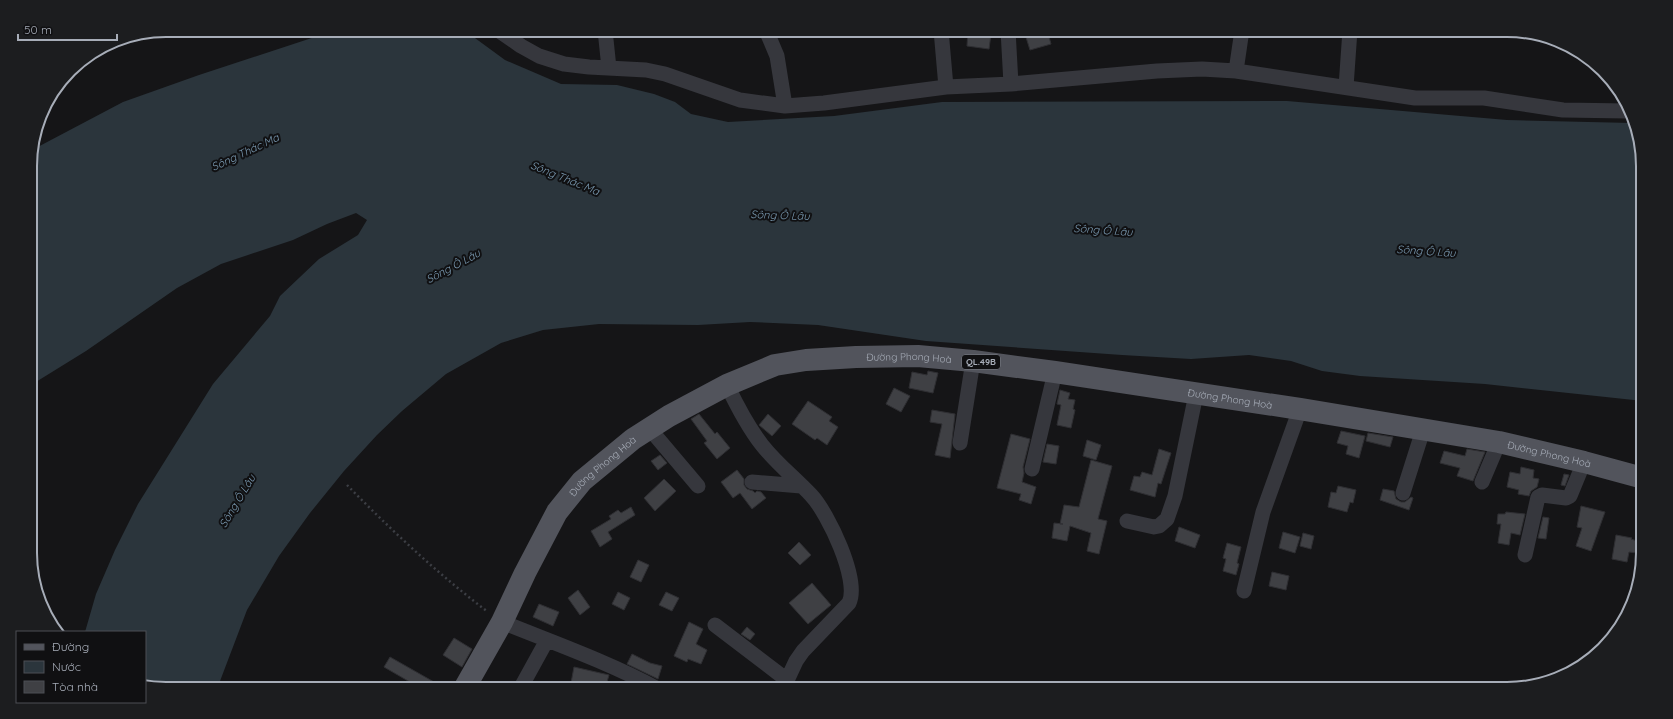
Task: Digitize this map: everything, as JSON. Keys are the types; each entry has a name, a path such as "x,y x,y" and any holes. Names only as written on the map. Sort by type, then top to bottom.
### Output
{"main road":[{"name":"Đường Phong Hoà","path":"468,682 502,622 550,526 573,491 592,472 649,428 726,385 775,366 806,360 918,356 973,361 1055,372 1300,409 1499,442 1636,476"}],"street":[{"path":"508,37 521,46 552,61 576,66 646,70 665,74 740,100 785,106 824,103 946,87 1012,84 1169,70 1202,69 1236,71 1415,98 1478,98 1563,110 1623,111"},
{"path":"606,37 609,68"},
{"path":"769,37 777,56 785,106"},
{"path":"942,37 946,87"},
{"path":"1009,37 1012,84"},
{"path":"1236,71 1241,37"},
{"path":"1346,88 1350,37"},
{"path":"960,443 973,361"},
{"path":"1032,469 1055,372"},
{"path":"726,385 739,411 761,444 819,505 830,525 852,583 852,594 846,607 814,638 803,651 787,682"},
{"path":"1127,521 1154,527 1159,526 1167,519 1175,496 1196,394"},
{"path":"1244,591 1263,512 1300,409"},
{"path":"649,428 698,486"},
{"path":"1403,492 1423,430"},
{"path":"1482,482 1499,442"},
{"path":"1525,555 1538,497 1542,495 1566,498 1570,496 1584,462"},
{"path":"752,482 801,486"},
{"path":"502,622 629,674 644,682"},
{"path":"715,625 782,682"},
{"path":"524,682 548,640"}],"path":[{"path":"347,485 392,530 427,562 502,622"}],"water":[{"path":"315,37 474,37 505,60 561,84 617,85 654,94 675,102 691,114 728,122 834,116 942,102 1287,101 1507,120 1628,123 1635,149 1636,166 1636,400 1485,384 1360,376 1322,371 1291,361 1249,355 1191,359 1122,355 926,341 818,325 750,322 698,325 599,324 543,330 501,343 446,374 402,411 377,435 344,471 310,513 279,556 247,610 220,682 146,681 146,631 85,631 96,594 115,550 138,504 213,384 270,316 280,296 319,259 358,235 367,220 356,213 327,224 293,240 221,264 177,288 86,351 37,381 37,158 38,147 123,102"}],"building":[{"path":"968,37 991,37 989,49 967,46"},
{"path":"1026,37 1049,37 1051,44 1030,50"},
{"path":"928,371 938,373 933,393 909,388 912,372 927,375"},
{"path":"894,388 910,396 901,412 886,404"},
{"path":"1060,390 1070,393 1068,399 1075,400 1073,409 1075,410 1071,428 1057,425 1061,405 1057,404"},
{"path":"808,401 832,417 829,421 838,427 827,445 817,438 815,440 792,424"},
{"path":"932,410 955,414 950,458 935,455 942,424 930,422"},
{"path":"699,414 715,434 717,432 730,448 717,459 704,443 707,441 691,419"},
{"path":"768,414 781,426 772,436 759,425"},
{"path":"1341,431 1365,436 1359,458 1346,454 1348,446 1337,443"},
{"path":"1368,433 1393,437 1390,447 1366,441"},
{"path":"1011,434 1030,439 1023,467 1024,473 1022,482 1036,487 1031,504 1019,500 1021,494 997,488"},
{"path":"1087,440 1101,445 1096,460 1083,456"},
{"path":"1047,444 1059,446 1056,464 1043,462"},
{"path":"1159,449 1171,453 1161,484 1158,483 1155,497 1130,490 1134,476 1140,477 1142,472 1152,475"},
{"path":"1467,449 1485,452 1473,481 1457,476 1460,468 1440,463 1444,451 1465,456"},
{"path":"660,455 667,463 658,470 651,461"},
{"path":"1091,460 1112,466 1098,519 1107,521 1099,554 1087,551 1091,533 1070,526 1067,541 1052,538 1054,523 1060,524 1064,505 1079,507"},
{"path":"1521,467 1534,470 1533,478 1539,479 1537,487 1531,491 1529,496 1518,494 1519,490 1507,487 1510,472 1520,474"},
{"path":"737,470 744,479 744,485 747,489 755,493 757,491 761,492 766,498 752,509 740,493 733,498 721,482"},
{"path":"1564,474 1569,475 1565,486 1561,485"},
{"path":"664,479 676,491 655,511 644,498"},
{"path":"1338,486 1356,490 1353,503 1350,502 1347,512 1328,507 1331,492 1336,493"},
{"path":"1383,489 1394,491 1396,499 1401,502 1405,502 1411,497 1413,498 1409,510 1380,500"},
{"path":"1581,506 1605,512 1591,551 1576,546 1582,528 1577,527"},
{"path":"631,507 635,515 608,532 612,539 600,547 591,531 611,519 609,516 618,510 621,513"},
{"path":"1506,512 1525,514 1520,535 1511,533 1509,545 1498,543 1501,524 1497,524 1498,514 1505,514"},
{"path":"1543,517 1549,518 1546,539 1538,538"},
{"path":"1179,527 1200,535 1195,548 1175,541"},
{"path":"1283,532 1300,537 1295,553 1279,548"},
{"path":"1303,533 1314,536 1311,549 1300,546"},
{"path":"1616,535 1632,538 1631,539 1636,541 1636,553 1629,552 1627,562 1612,559"},
{"path":"799,542 811,555 800,565 788,553"},
{"path":"1227,543 1241,547 1236,575 1223,571 1226,559 1223,558"},
{"path":"638,560 649,565 641,582 630,577"},
{"path":"1272,572 1289,576 1286,590 1269,586"},
{"path":"812,583 831,605 808,624 789,603"},
{"path":"578,590 590,607 580,615 568,598"},
{"path":"618,592 630,598 624,610 612,604"},
{"path":"666,592 679,598 672,611 659,605"},
{"path":"539,604 559,612 553,626 533,617"},
{"path":"689,622 703,629 696,644 707,650 701,664 688,659 687,662 674,656"},
{"path":"747,627 755,634 750,640 741,634"},
{"path":"454,638 472,649 462,667 443,655"},
{"path":"632,654 650,663 662,666 658,679 627,664"},
{"path":"390,657 434,682 410,682 384,667"},
{"path":"574,667 609,675 607,682 571,682"}],"water label":[{"name":"Sông Thác Ma","path":"245,152"},
{"name":"Sông Thác Ma","path":"565,178"},
{"name":"Sông Ô Lâu","path":"780,215"},
{"name":"Sông Ô Lâu","path":"1103,230"},
{"name":"Sông Ô Lâu","path":"1426,251"},
{"name":"Sông Ô Lâu","path":"453,266"},
{"name":"Sông Ô Lâu","path":"237,501"}]}
